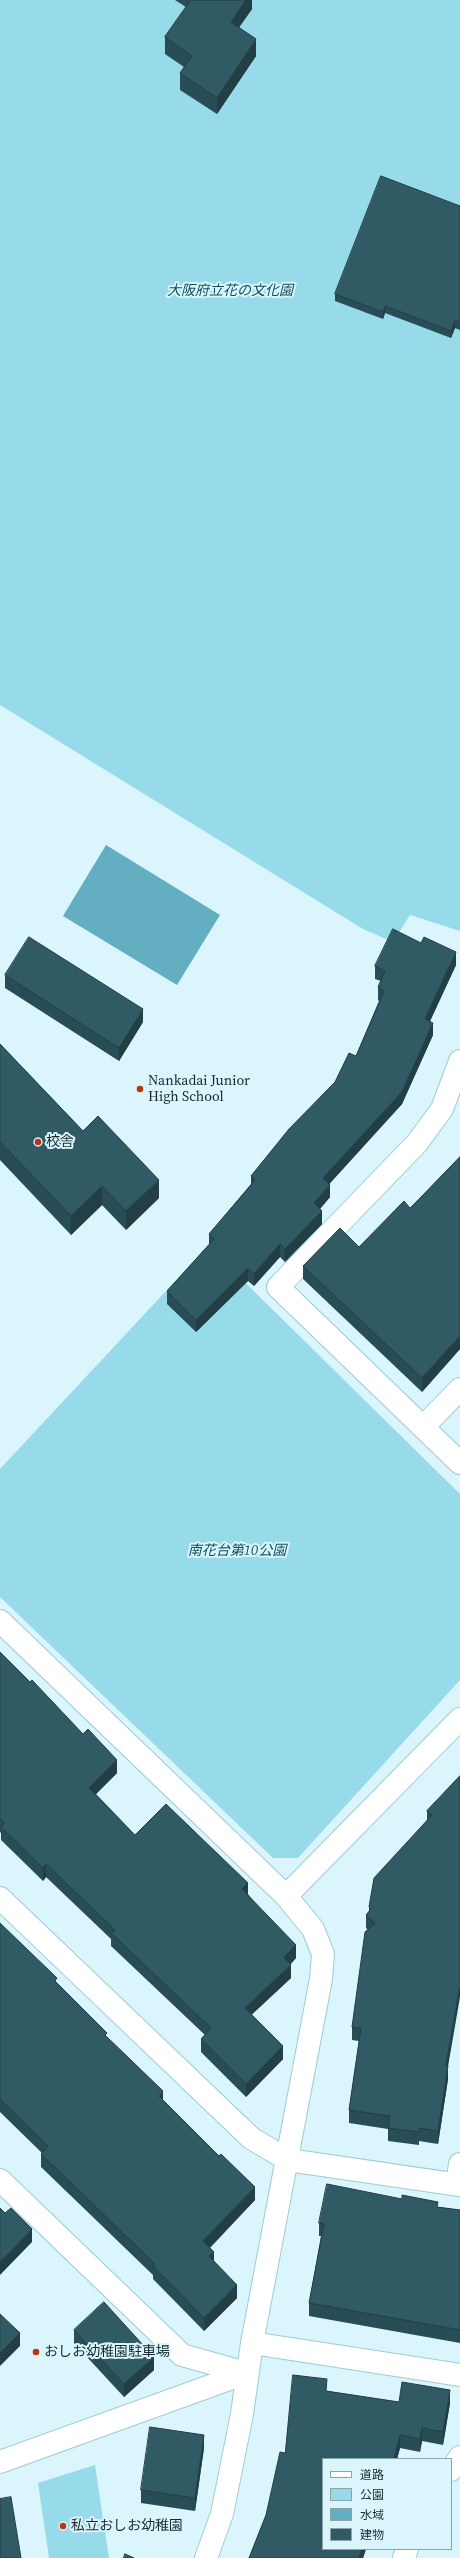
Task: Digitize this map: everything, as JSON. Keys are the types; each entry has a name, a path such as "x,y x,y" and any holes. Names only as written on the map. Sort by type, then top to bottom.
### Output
{"street":[{"path":"460,1060 442,1109 417,1143 278,1287 460,1463"},
{"path":"423,1427 460,1389"},
{"path":"0,1622 286,1896 313,1929 323,1954 321,1979 288,2160 246,2373 242,2414 222,2514 206,2558"},
{"path":"286,1896 460,1719"},
{"path":"0,1898 251,2138 288,2160 459,2178"},
{"path":"0,2180 182,2355 246,2373"},
{"path":"252,2343 460,2376"},
{"path":"1,2460 246,2373"},
{"path":"452,2469 460,2457"}],"green space":[{"name":"大阪府立花の文化園","path":"0,0 460,0 460,931 410,915 393,942 363,929 0,705"},
{"name":"南花台第10公園","path":"208,1246 460,1494 460,1680 298,1858 273,1858 0,1597 0,1469"},
{"path":"95,2465 109,2558 49,2558 38,2483"}],"water":[{"path":"106,845 220,915 177,985 63,916"}],"building":[{"path":"191,0 246,0 231,22 256,39 217,98 180,73 192,56 165,37"},
{"path":"381,176 460,206 460,322 455,320 451,331 385,306 383,312 335,294"},
{"path":"393,929 421,943 424,937 456,952 425,1019 433,1023 402,1092 323,1178 330,1185 314,1203 322,1211 285,1249 280,1244 254,1274 248,1268 196,1320 167,1291 214,1239 209,1234 251,1185 255,1179 251,1176 289,1129 335,1082 349,1053 356,1056 384,991 378,987 385,971 375,966"},
{"path":"29,937 143,1009 119,1048 5,975"},
{"name":"校舎","path":"0,1044 83,1131 98,1116 159,1180 126,1211 102,1186 71,1216 0,1142"},
{"path":"460,1157 460,1336 422,1378 303,1266 340,1228 359,1247 404,1201 410,1208"},
{"path":"0,1652 30,1682 32,1680 83,1734 88,1729 117,1760 89,1788 135,1835 166,1804 248,1883 242,1889 296,1945 284,1957 291,1965 245,2008 283,2046 246,2084 201,2039 211,2028 111,1933 115,1930 46,1864 43,1868 1,1827 5,1823 0,1818"},
{"path":"460,1776 460,1984 446,2065 448,2066 438,2131 419,2128 419,2132 388,2128 390,2116 349,2110 361,2028 352,2027 365,1932 375,1923 366,1915 371,1909 369,1907 374,1878 432,1815 427,1811"},
{"path":"0,1923 57,1978 55,1981 107,2033 105,2035 163,2091 159,2096 219,2156 221,2154 255,2187 203,2241 214,2252 209,2256 237,2285 204,2318 153,2266 155,2264 41,2154 48,2146 0,2099"},
{"path":"327,2184 402,2199 402,2195 438,2202 437,2207 460,2210 460,2330 309,2303 324,2224 319,2223"},
{"path":"0,2208 5,2213 11,2208 32,2229 0,2262"},
{"path":"104,2302 154,2357 124,2384 74,2330"},
{"path":"0,2314 20,2333 0,2353"},
{"path":"293,2375 327,2379 326,2391 399,2402 402,2382 450,2390 443,2432 422,2428 420,2439 400,2435 394,2458 322,2458 322,2550 362,2550 359,2558 249,2558 266,2515 280,2452 285,2453"},
{"path":"150,2427 204,2435 195,2498 141,2490"},
{"path":"11,2497 21,2558 0,2558 0,2499"},
{"path":"125,2554 134,2558 124,2558"}],"place":[{"name":"Nankadai Junior High School","path":"140,1089"},
{"name":"校舎","path":"38,1142"},
{"name":"おしお幼稚園駐車場","path":"36,2352"},
{"name":"私立おしお幼稚園","path":"63,2526"}]}
